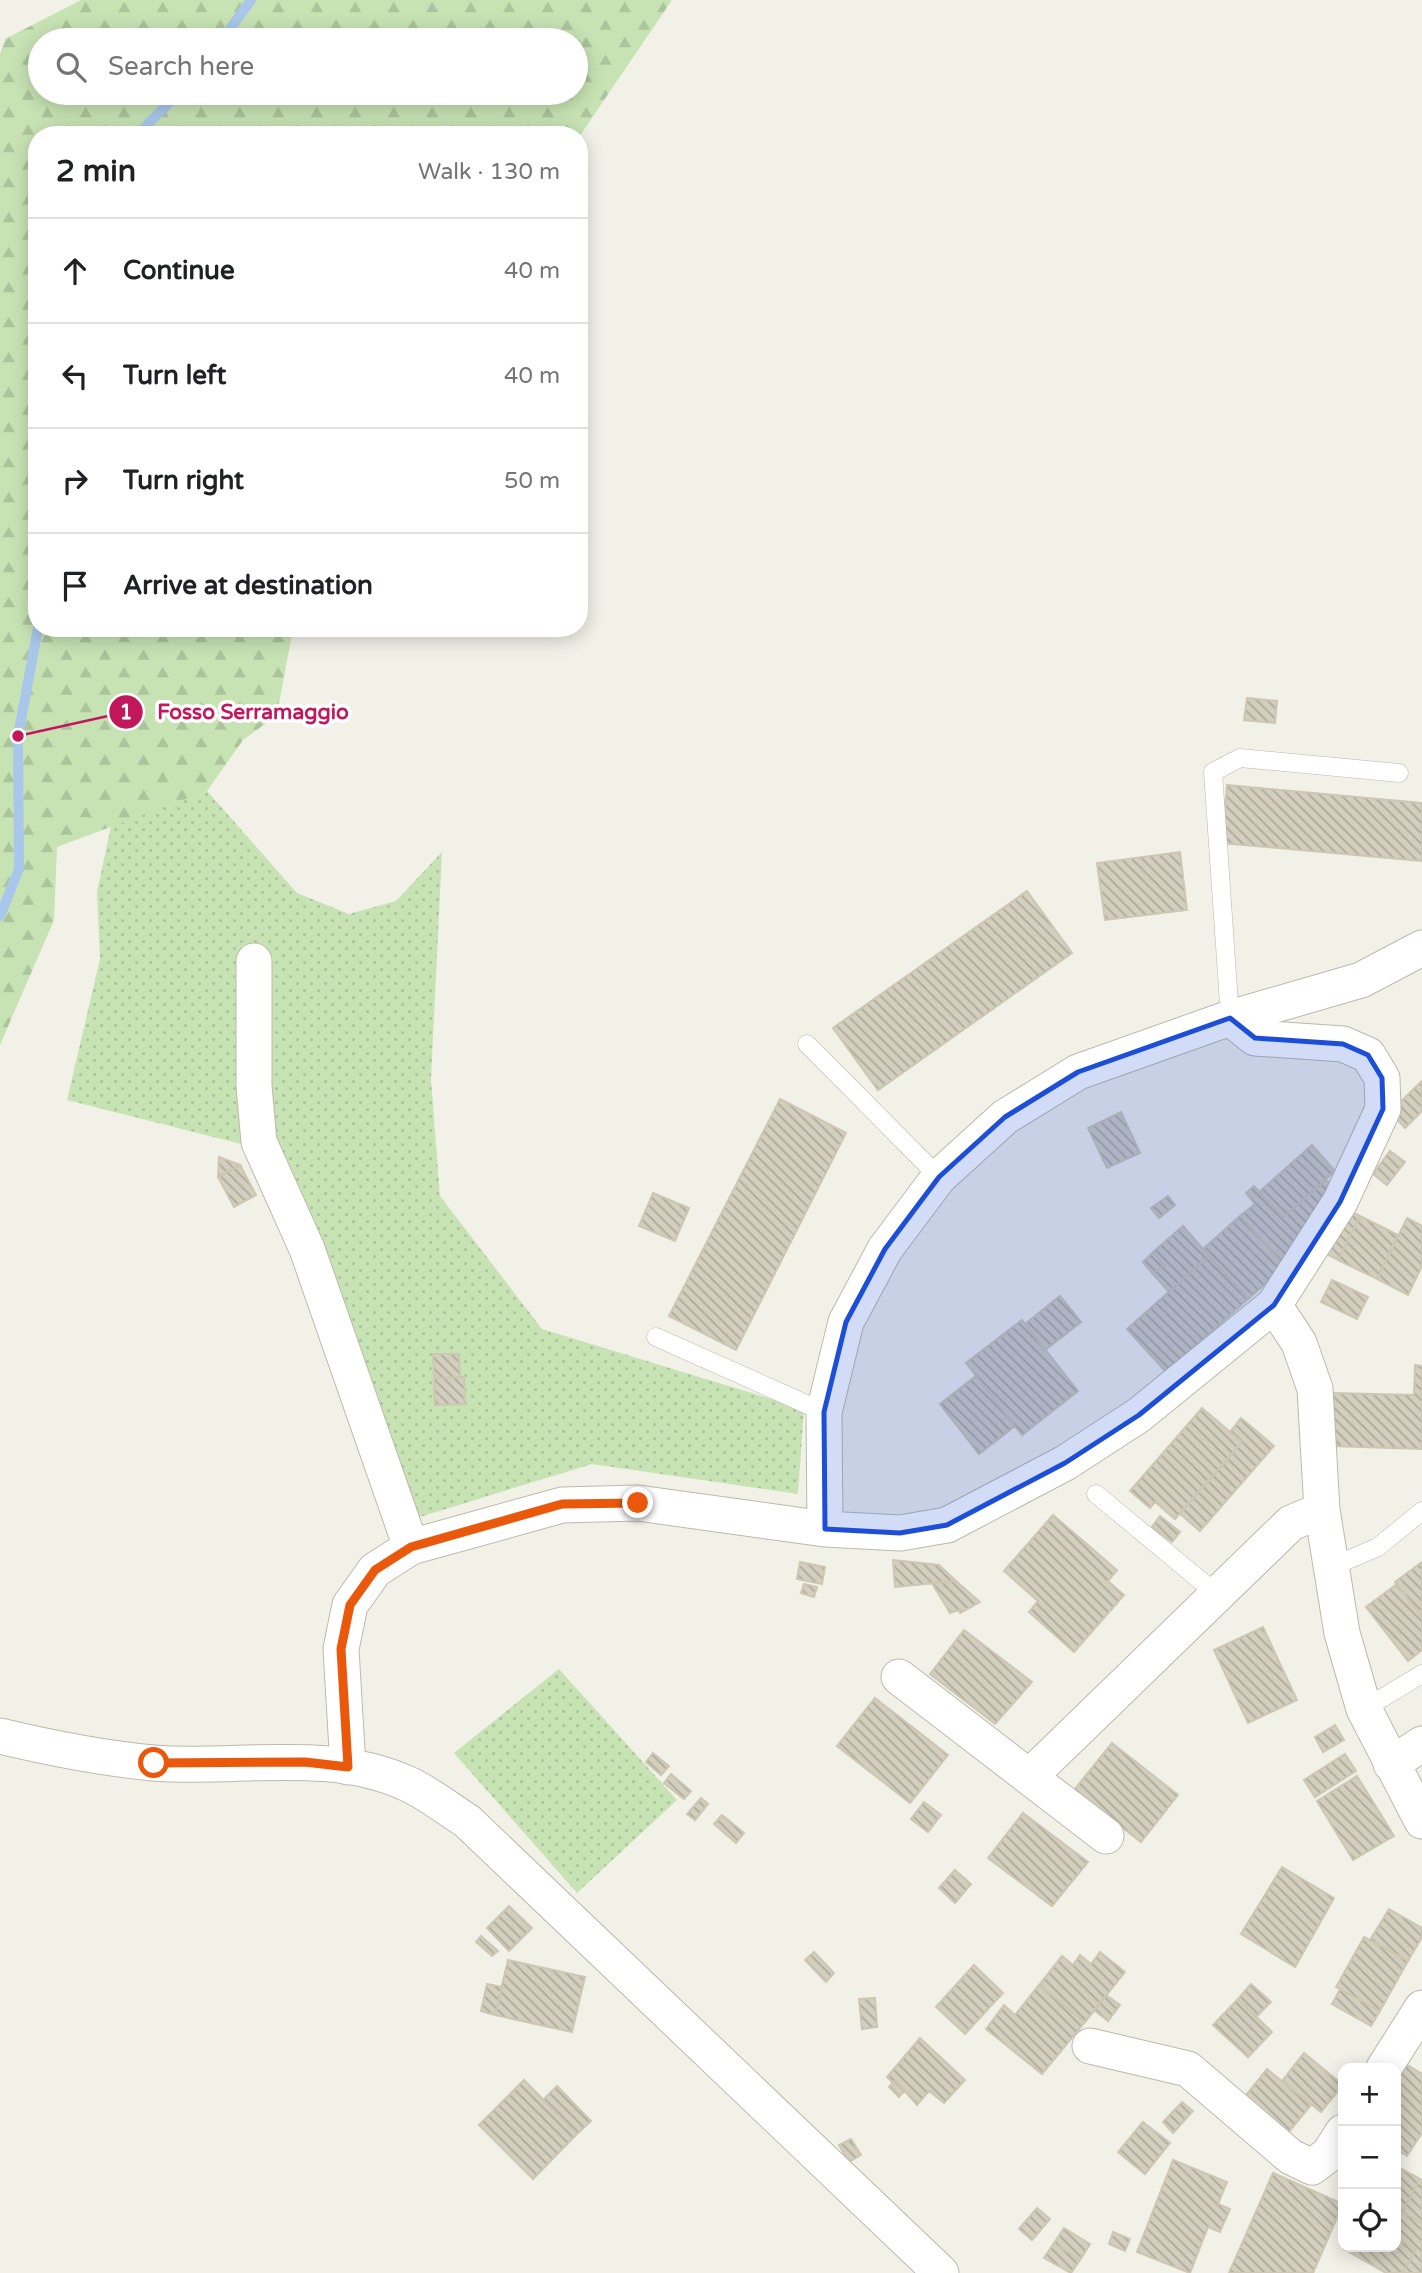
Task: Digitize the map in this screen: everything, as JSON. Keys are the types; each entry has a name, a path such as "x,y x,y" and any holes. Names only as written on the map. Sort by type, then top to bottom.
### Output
{"street":[{"path":"825,1530 824,1412 846,1322 885,1249 939,1177 1005,1117 1078,1072 1230,1018 1361,980 1422,948"},
{"path":"254,961 254,1086 259,1142 307,1249 411,1547"},
{"path":"348,1767 341,1649 350,1605 375,1570 411,1547 562,1504 638,1503 825,1530 901,1532 947,1525 1065,1463 1139,1415 1274,1305 1340,1202 1383,1109 1382,1078 1368,1055 1343,1044 1255,1038 1230,1018"},
{"path":"1274,1305 1299,1343 1315,1389 1322,1510 1329,1568 1342,1633 1364,1709 1422,1821"},
{"path":"1029,1777 1291,1523 1322,1510"},
{"path":"899,1676 1106,1836"},
{"path":"0,1736 56,1749 154,1763 305,1762 348,1767 408,1784 467,1821 940,2273"},
{"path":"1391,1764 1422,1744"},
{"path":"1387,2063 1422,2008"},
{"path":"1090,2046 1188,2069 1291,2157 1312,2166 1329,2154 1338,2140"}],"lane":[{"path":"1230,1018 1213,772 1240,758 1399,773"},
{"path":"807,1044 939,1177"},
{"path":"656,1337 824,1412"},
{"path":"1096,1494 1218,1594"},
{"path":"1329,1568 1378,1547 1422,1511"},
{"path":"1364,1709 1422,1674"}],"highlighted area":[{"path":"1230,1018 1255,1038 1343,1044 1368,1055 1382,1078 1383,1109 1340,1202 1274,1305 1139,1415 1065,1463 947,1525 900,1533 825,1529 824,1412 846,1322 885,1249 939,1177 1005,1117 1078,1072"}],"green space":[{"path":"81,0 672,0 586,126 28,126 28,637 291,637 277,715 243,740 207,791 57,847 54,920 0,1045 0,54 5,39"},
{"path":"207,791 297,893 349,914 396,901 442,852 431,1079 440,1196 542,1329 804,1409 798,1494 592,1464 410,1520 257,1148 67,1100 100,959 97,892 111,826"},
{"path":"559,1669 677,1800 577,1893 454,1753"}],"building":[{"path":"1247,698 1277,701 1275,723 1244,720"},
{"path":"1227,785 1422,803 1422,861 1222,843"},
{"path":"1180,852 1187,910 1105,920 1097,863"},
{"path":"1027,891 1072,953 878,1090 833,1028"},
{"path":"1422,1081 1422,1111 1405,1128 1390,1112"},
{"path":"780,1099 846,1133 736,1350 669,1316"},
{"path":"1121,1112 1140,1153 1107,1168 1088,1128"},
{"path":"1312,1145 1335,1171 1283,1218 1259,1192"},
{"path":"1390,1151 1405,1162 1387,1185 1373,1174"},
{"path":"219,1157 240,1165 218,1177"},
{"path":"240,1165 256,1195 234,1207 218,1177"},
{"path":"1326,1180 1339,1190 1282,1264 1240,1216 1255,1204 1246,1193 1254,1186 1283,1218"},
{"path":"653,1193 689,1208 675,1241 639,1226"},
{"path":"1168,1196 1175,1205 1159,1218 1151,1208"},
{"path":"1345,1208 1360,1216 1338,1260 1323,1252"},
{"path":"1240,1216 1285,1266 1248,1299 1203,1249"},
{"path":"1360,1216 1398,1235 1377,1279 1338,1260"},
{"path":"1407,1218 1422,1226 1422,1266 1408,1295 1377,1279"},
{"path":"1183,1226 1209,1256 1169,1292 1153,1274 1164,1265 1153,1252"},
{"path":"1153,1252 1164,1265 1153,1274 1143,1262"},
{"path":"1209,1256 1248,1299 1166,1372 1127,1329"},
{"path":"1332,1280 1368,1297 1357,1319 1321,1302"},
{"path":"1060,1296 1081,1322 1045,1350 1025,1324"},
{"path":"1022,1320 1078,1391 1022,1435 966,1363"},
{"path":"433,1354 459,1354 460,1377 434,1378"},
{"path":"1415,1365 1422,1366 1422,1449 1331,1446 1332,1393 1414,1395"},
{"path":"976,1376 1015,1426 979,1454 940,1404"},
{"path":"464,1377 465,1404 435,1405 434,1378"},
{"path":"1202,1408 1242,1442 1175,1519 1155,1502 1150,1508 1130,1491"},
{"path":"1241,1418 1274,1446 1200,1531 1180,1514 1242,1442 1230,1432"},
{"path":"1053,1515 1117,1570 1108,1581 1124,1595 1074,1652 1029,1612 1038,1601 1004,1571"},
{"path":"1160,1516 1180,1532 1172,1542 1152,1527"},
{"path":"893,1560 939,1565 956,1581 895,1587"},
{"path":"800,1562 825,1567 822,1584 797,1579"},
{"path":"1422,1562 1422,1617 1395,1582"},
{"path":"956,1581 980,1602 960,1613 959,1610 950,1613 932,1583"},
{"path":"804,1584 817,1587 814,1597 801,1593"},
{"path":"1397,1584 1422,1617 1422,1650 1408,1661 1366,1607"},
{"path":"1263,1627 1297,1700 1248,1723 1214,1650"},
{"path":"964,1630 1032,1682 995,1724 930,1674"},
{"path":"875,1698 948,1755 910,1803 837,1746"},
{"path":"1335,1725 1344,1740 1323,1752 1315,1737"},
{"path":"1112,1743 1178,1795 1141,1842 1074,1790"},
{"path":"653,1753 669,1766 661,1775 646,1762"},
{"path":"1345,1754 1356,1771 1315,1797 1304,1780"},
{"path":"671,1774 691,1791 684,1799 664,1783"},
{"path":"1357,1776 1394,1836 1353,1860 1317,1801"},
{"path":"701,1798 708,1804 695,1820 687,1814"},
{"path":"924,1802 941,1815 928,1832 911,1819"},
{"path":"1023,1813 1088,1862 1052,1906 988,1858"},
{"path":"722,1815 744,1833 736,1843 714,1824"},
{"path":"1282,1867 1334,1898 1295,1967 1241,1934"},
{"path":"955,1870 971,1884 955,1903 939,1888"},
{"path":"509,1906 532,1928 509,1951 487,1928"},
{"path":"1389,1909 1422,1928 1422,1937 1408,1961 1370,1940"},
{"path":"481,1936 498,1951 492,1956 476,1942"},
{"path":"1364,1937 1408,1961 1380,2011 1336,1987"},
{"path":"814,1952 834,1973 826,1982 805,1960"},
{"path":"1100,1952 1125,1972 1085,2022 1039,1985 1062,1956 1073,1965 1080,1955 1091,1964"},
{"path":"508,1960 585,1977 572,2032 495,2015"},
{"path":"974,1965 1003,1993 965,2034 936,2007"},
{"path":"487,1984 502,1987 495,2015 481,2011"},
{"path":"1251,1984 1271,2002 1256,2017 1238,1999"},
{"path":"1039,1985 1085,2022 1042,2074 986,2029 1004,2005 1015,2015"},
{"path":"1340,1989 1380,2011 1371,2026 1332,2004"},
{"path":"1106,1995 1120,2005 1108,2021 1094,2010"},
{"path":"875,1998 877,2027 862,2029 859,1999"},
{"path":"1238,1999 1272,2032 1248,2057 1213,2025"},
{"path":"920,2038 965,2080 944,2103 929,2091 917,2105 895,2080 893,2083 887,2077"},
{"path":"1304,2053 1338,2081 1338,2091 1321,2112 1282,2081"},
{"path":"1401,2061 1422,2074 1422,2133 1407,2156 1401,2152"},
{"path":"1267,2069 1311,2105 1283,2139 1239,2104"},
{"path":"524,2080 577,2134 533,2179 479,2125"},
{"path":"895,2080 905,2090 899,2097 889,2087"},
{"path":"557,2086 591,2121 577,2134 543,2100"},
{"path":"1182,2102 1193,2111 1173,2133 1163,2122"},
{"path":"1143,2122 1170,2143 1145,2174 1118,2152"},
{"path":"851,2139 861,2155 849,2162 839,2145"},
{"path":"1173,2160 1227,2182 1218,2204 1230,2209 1220,2232 1208,2227 1190,2273 1137,2252"},
{"path":"1401,2169 1420,2179 1401,2212"},
{"path":"1273,2173 1338,2202 1338,2216 1313,2273 1229,2273"},
{"path":"1420,2179 1422,2180 1422,2223 1402,2212"},
{"path":"1037,2208 1050,2219 1032,2240 1019,2229"},
{"path":"1401,2214 1422,2223 1422,2273 1403,2273 1416,2249 1401,2241"},
{"path":"1064,2228 1090,2244 1080,2260 1054,2243"},
{"path":"1113,2232 1130,2239 1125,2251 1109,2244"},
{"path":"1401,2241 1416,2249 1403,2273 1386,2273 1349,2252 1401,2252"},
{"path":"1054,2243 1080,2260 1071,2273 1044,2258"}],"waterway":[{"path":"231,28 251,0"},
{"path":"146,126 167,105"},
{"path":"0,916 19,869 18,736 36,637"}],"place":[{"name":"Fosso Serramaggio","path":"18,736"}],"route":[{"path":"154,1763 305,1762 348,1767 341,1649 350,1605 375,1570 411,1547 562,1504 638,1503"}]}
